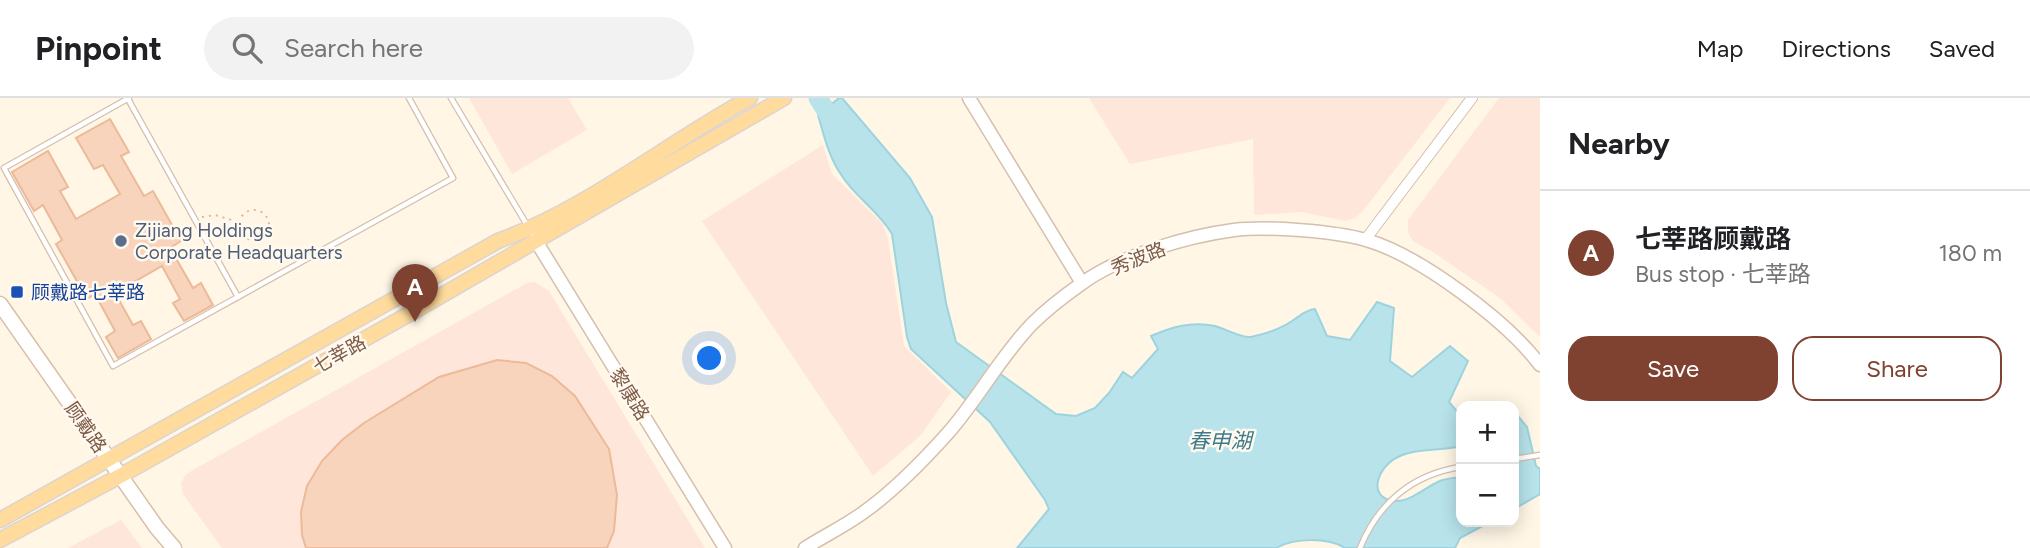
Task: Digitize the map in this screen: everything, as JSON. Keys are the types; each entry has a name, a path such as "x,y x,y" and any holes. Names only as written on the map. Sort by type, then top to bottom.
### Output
{"main road":[{"name":"七莘路","path":"0,520 498,241 533,235 712,118 750,98"},
{"name":"七莘路","path":"0,540 120,476 533,235 784,98"},
{"name":"顾戴路","path":"0,304 120,476 174,548"}],"street":[{"path":"969,98 1082,283"},
{"path":"1365,240 1472,98"},
{"name":"秀波路","path":"805,548 863,513 909,475 950,431 1032,324 1082,283 1131,258 1188,239 1236,229 1304,230 1365,240 1404,256 1463,294 1506,328 1540,365"},
{"name":"黎康路","path":"533,235 725,548"}],"lane":[{"path":"238,297 128,98 4,168 113,366 238,297 453,177 409,98"},
{"path":"451,98 533,235"},
{"path":"1519,458 1540,454"},
{"path":"1360,548 1367,529 1385,505 1405,487 1440,470 1456,468"}],"path":[{"path":"255,210 264,214 269,228 264,237 250,240 242,235 239,222 245,212 255,210"},
{"path":"194,218 215,215 239,222"}],"shaded area":[{"path":"469,98 568,98 587,130 512,174"},
{"path":"1089,98 1450,98 1363,211 1346,221 1301,212 1254,215 1253,139 1130,164"},
{"path":"1499,98 1540,98 1540,337 1500,298 1413,241 1408,233 1408,220"},
{"path":"823,145 832,174 883,224 888,239 904,346 951,392 921,435 873,476 702,221"},
{"path":"535,282 549,291 705,548 222,548 183,494 181,483 186,474 527,283"},
{"path":"121,520 142,548 68,548"}],"water":[{"name":"春申湖","path":"842,98 910,178 932,217 946,303 956,342 1056,414 1076,416 1095,408 1123,372 1132,378 1158,349 1151,336 1166,330 1206,325 1251,337 1277,329 1315,309 1327,336 1350,340 1377,302 1394,308 1390,361 1412,377 1450,346 1468,361 1449,402 1456,410 1456,447 1413,452 1391,461 1380,474 1380,495 1386,499 1401,501 1440,481 1456,478 1456,527 1481,527 1460,538 1455,548 1345,548 1338,544 1310,540 1292,542 1276,548 1017,548 1049,509 1045,500 990,422 911,349 892,234 837,169 818,115"},
{"path":"1519,417 1527,427 1536,466 1540,469 1540,494 1519,506"}],"building":[{"name":"Zijiang Holdings Corporate Headquarters","path":"110,119 129,152 121,156 144,196 153,191 181,241 170,248 193,288 201,283 213,305 184,321 173,303 180,299 162,266 115,293 133,325 141,321 151,339 118,358 106,337 115,331 95,294 87,299 56,244 62,240 43,205 34,211 12,172 48,151 68,187 60,191 76,219 120,194 103,165 94,169 76,138"},
{"path":"497,360 526,363 552,376 575,396 609,449 617,495 614,531 607,548 306,548 302,535 301,512 307,486 322,461 342,440 364,423 439,377"}],"waterway":[{"path":"818,98 838,129"}],"place":[{"name":"Zijiang Holdings Corporate Headquarters","path":"121,241"},
{"name":"顾戴路七莘路","path":"17,292"},
{"name":"七莘路顾戴路","path":"415,322"}]}
